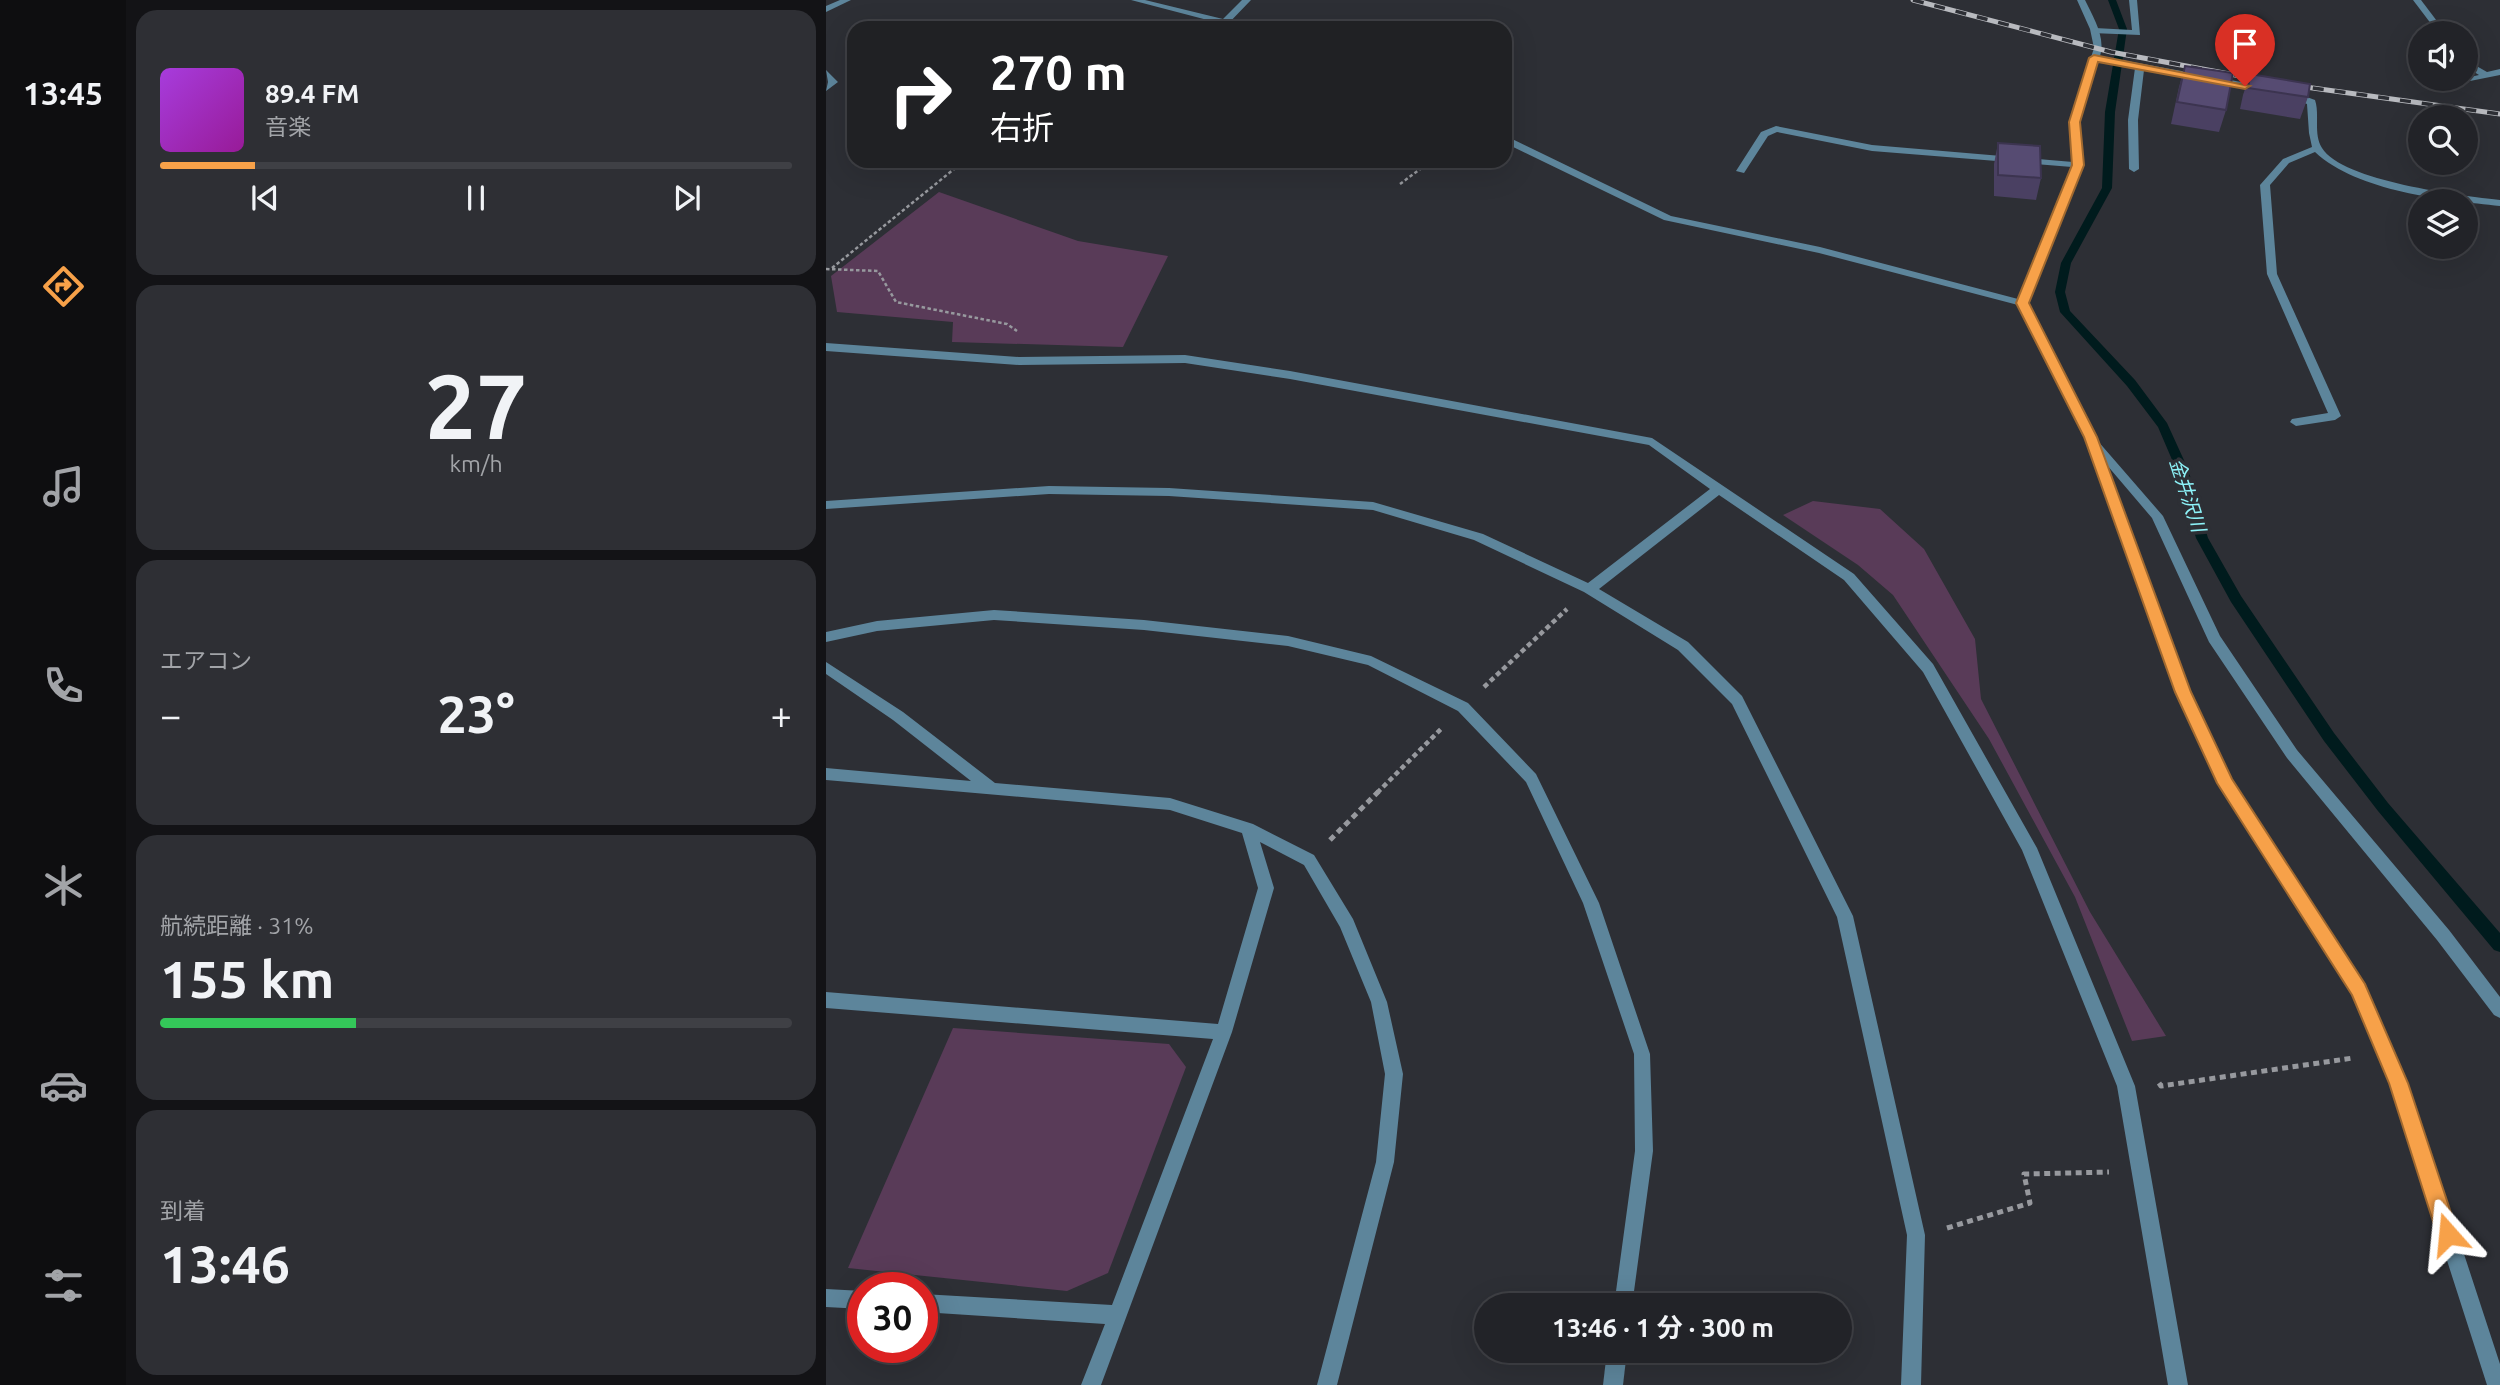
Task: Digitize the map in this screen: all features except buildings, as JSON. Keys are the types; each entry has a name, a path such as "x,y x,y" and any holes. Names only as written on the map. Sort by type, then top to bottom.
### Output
{"street":[{"path":"826,9 848,0"},
{"path":"1135,0 1208,21"},
{"path":"1226,21 1247,0"},
{"path":"2022,303 2078,165 2075,122 2099,59 2096,31 2081,0"},
{"path":"2096,31 2137,33 2133,0"},
{"path":"2417,0 2433,21"},
{"path":"2099,59 2287,93 2312,102 2317,148 2336,167 2363,176 2463,199 2500,203"},
{"path":"2134,169 2135,66"},
{"path":"2478,70 2484,74"},
{"path":"2478,77 2500,72"},
{"path":"826,73 833,82 826,88"},
{"path":"1741,171 1764,134 1776,129 1872,148 2078,165"},
{"path":"1512,142 1668,218 1820,250 2022,303 2090,437 2183,692 2226,783 2359,990 2386,1054 2497,1385"},
{"path":"2296,422 2335,416 2272,274 2265,185 2286,162 2317,148"},
{"path":"826,347 1019,361 1185,359 1290,375 1652,442 1849,577 1928,668 2029,848 2115,1058 2126,1086 2178,1385"},
{"path":"2090,437 2157,516 2214,638 2292,754 2443,934 2500,1010"},
{"path":"1589,589 1719,489"},
{"path":"826,505 1049,491 1169,492 1373,506 1478,537 1589,589 1683,646 1737,700 1845,916 1916,1235 1911,1385"},
{"path":"826,637 877,626 994,615 1144,625 1288,641 1371,661 1463,708 1531,778 1591,903 1643,1054 1644,1151 1625,1293"},
{"path":"826,667 898,716 990,787"},
{"path":"826,774 1170,804 1248,829 1309,860 1347,924 1379,1002 1394,1074 1385,1162 1327,1385"},
{"path":"1091,1385 1115,1315 1224,1032 1266,888 1248,829"},
{"path":"826,1000 1224,1032"},
{"path":"826,1298 847,1299"},
{"path":"938,1304 1115,1315"},
{"path":"1613,1385 1616,1363"}],"path":[{"path":"829,269 955,168"},
{"path":"1399,184 1421,168"},
{"path":"829,269 878,271 896,302 1007,324 1018,332"},
{"path":"2115,1058 2139,1054 2161,1086 2386,1054"},
{"path":"1916,1235 2030,1203 2024,1174 2141,1172"}],"shaded area":[{"path":"939,192 1078,241 1168,256 1123,347 952,342 953,322 837,312 831,276"},
{"path":"1813,501 1880,509 1924,549 1975,639 1981,699 2090,912 2166,1036 2132,1041 2075,897 1989,739 1893,595 1858,565 1783,515"},
{"path":"953,1028 1169,1044 1186,1067 1108,1273 1067,1291 938,1277 938,1272 886,1272 848,1268"}],"waterway":[{"name":"金井沢川","path":"2112,0 2123,29 2110,112 2107,188 2066,263 2060,292 2065,312 2131,383 2163,426 2182,469 2202,538 2236,599 2329,737 2383,807 2500,945"}],"railway":[{"path":"1913,0 2111,52 2267,81"},
{"path":"2291,85 2500,114"}],"route":[{"path":"2245,86 2094,58 2075,122 2078,165 2022,303 2090,437 2183,692 2226,783 2359,990 2399,1083 2448,1234"}]}
